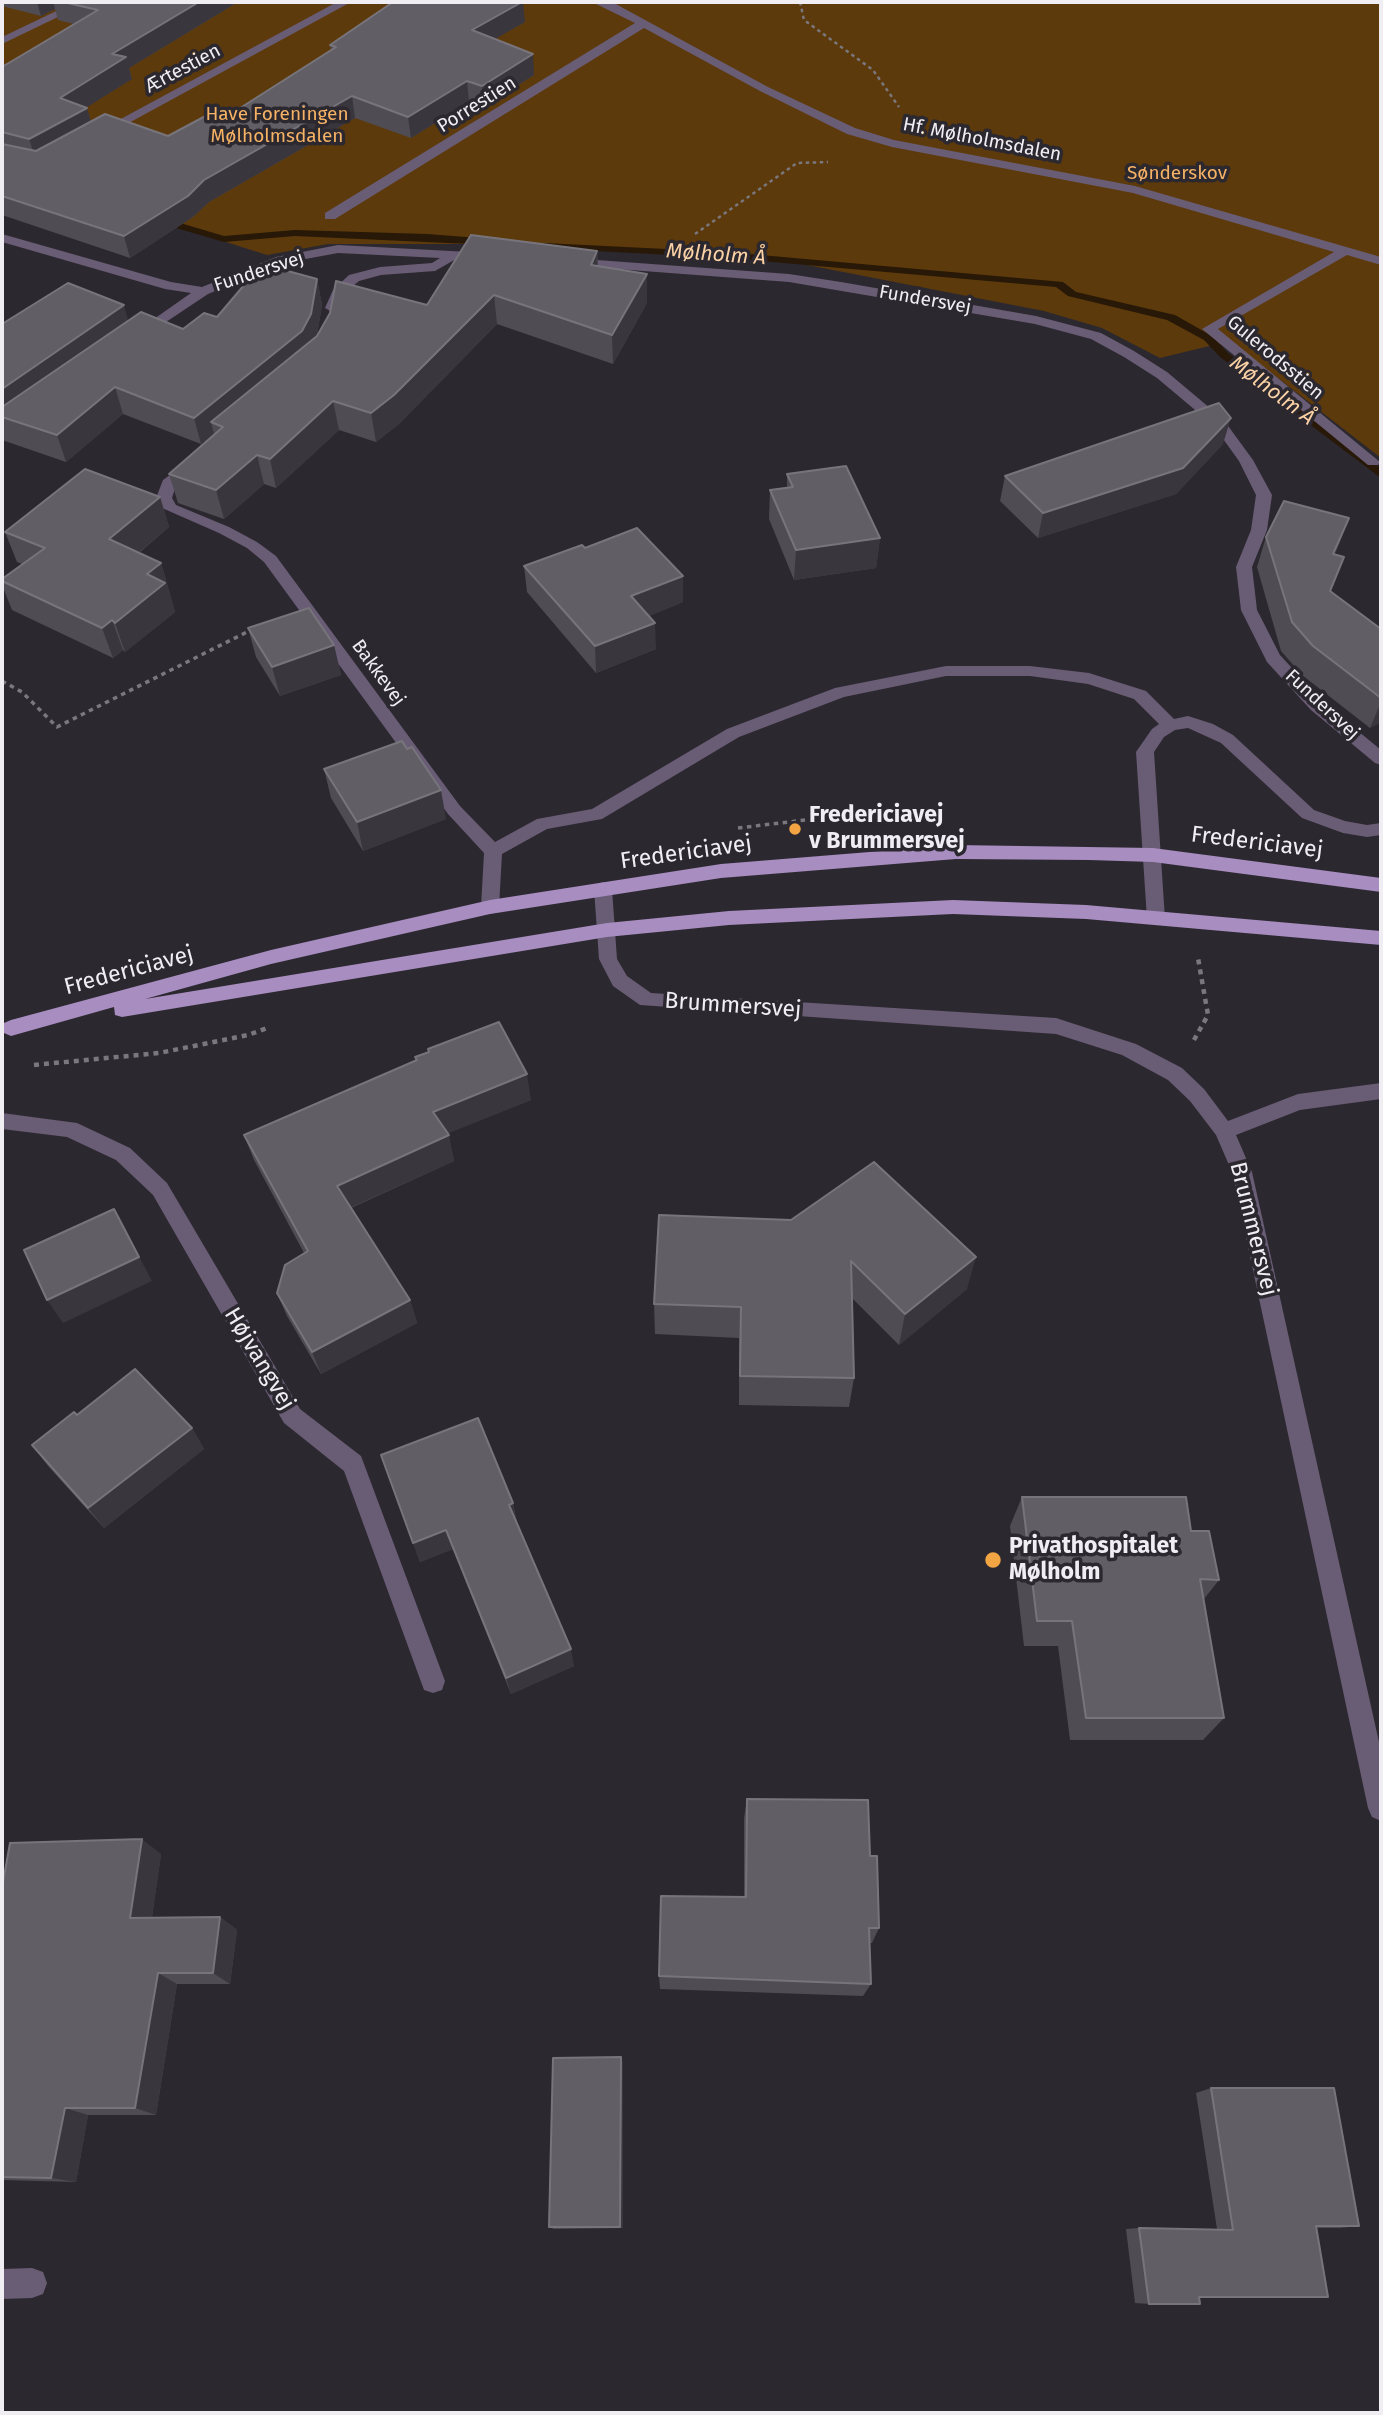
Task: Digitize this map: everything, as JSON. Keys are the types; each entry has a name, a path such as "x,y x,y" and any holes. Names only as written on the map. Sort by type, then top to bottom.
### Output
{"main road":[{"name":"Fredericiavej","path":"7,1029 271,957 491,907 721,871 956,852 1153,855 1381,885"},
{"name":"Fredericiavej","path":"7,1029 607,930 729,918 953,907 1086,912 1381,938"}],"street":[{"path":"2,41 83,2"},
{"name":"Ærtestien","path":"86,141 345,2"},
{"name":"Hf. Mølholmsdalen","path":"597,2 610,5 764,89 850,131 892,143 1135,190 1381,261"},
{"name":"Porrestien","path":"330,216 642,24"},
{"name":"Fundersvej","path":"2,238 170,286 203,291"},
{"name":"Fundersvej","path":"127,346 203,291 281,261 338,249 497,257"},
{"name":"Gulerodsstien","path":"1346,250 1209,329 1373,462"},
{"path":"328,330 332,304 340,290 354,278 380,271 435,267 456,255"},
{"name":"Fundersvej","path":"551,261 789,278 841,286 1036,320 1096,336 1129,354 1162,375 1218,422 1246,460 1264,495 1259,530 1244,567 1249,610 1273,658 1317,706 1381,758"},
{"name":"Bakkevej","path":"201,455 170,480 164,498 170,508 224,530 252,545 270,559 454,810 493,851"},
{"path":"491,907 493,851 543,823 596,815 733,733 841,692 946,671 1030,671 1089,679 1140,695 1170,725"},
{"path":"1156,919 1145,752 1158,733 1170,725 1188,722 1227,739 1308,814 1355,829 1367,831 1381,828"},
{"name":"Brummersvej","path":"603,889 608,959 620,981 647,1000 1056,1027 1129,1049 1175,1074 1197,1095 1224,1131 1242,1172 1381,1808"},
{"path":"1224,1131 1298,1102 1381,1091"},
{"name":"Højvangvej","path":"2,1121 70,1129 123,1154 160,1189 292,1416 353,1464 433,1681"},
{"path":"2,2284 32,2283"}],"path":[{"path":"800,2 804,20 873,69 898,107"},
{"path":"693,236 797,163 835,163"},
{"path":"2,681 22,692 57,727 275,618 300,599"},
{"path":"1198,955 1208,1015"}],"green space":[{"path":"2,2 1381,2 1381,458 1230,341 1160,358 1102,328 1044,311 802,264 727,255 514,244 328,244 267,255 2,171"}],"building":[{"path":"63,2 199,2 112,54 126,57 60,98 87,108 29,139 2,132 2,67 98,10"},
{"path":"393,2 522,2 472,30 533,54 482,86 467,81 408,117 352,96 204,180 188,196 124,236 2,196 2,144 36,151 105,114 168,136 213,112 226,117 336,47 330,45"},
{"path":"471,235 597,251 591,265 647,274 612,335 494,295 394,395 371,413 333,401 270,459 257,455 216,490 169,474 223,427 211,422 317,336 330,313 336,281 427,305"},
{"path":"262,264 317,279 311,314 302,331 194,418 115,387 57,435 2,417 2,407 141,312 183,329 204,313 217,317"},
{"path":"68,283 124,305 2,389 2,324"},
{"path":"1219,403 1231,418 1183,468 1043,513 1005,476"},
{"path":"846,466 880,538 796,550 770,490 793,487 787,474"},
{"path":"85,469 160,497 109,539 161,563 147,574 165,583 115,623 112,620 102,628 2,581 45,548 5,532"},
{"path":"1284,501 1349,518 1333,554 1344,557 1330,591 1381,629 1381,698 1313,646 1292,622 1266,537"},
{"path":"637,528 683,576 631,596 655,623 595,646 524,566 582,545 585,548"},
{"path":"309,608 334,645 272,667 248,628"},
{"path":"402,741 407,749 412,747 441,790 357,822 324,769"},
{"path":"499,1022 527,1074 433,1112 449,1135 337,1186 410,1300 312,1352 277,1293 285,1265 308,1251 244,1135 417,1060 415,1057 429,1052 428,1049"},
{"path":"874,1162 976,1257 905,1314 851,1261 854,1378 740,1376 741,1307 654,1304 659,1215 791,1220"},
{"path":"114,1209 139,1257 47,1300 24,1250"},
{"path":"135,1369 192,1428 88,1508 32,1445 74,1412 77,1415"},
{"path":"478,1418 513,1503 509,1505 571,1649 506,1678 446,1530 413,1543 381,1455"},
{"path":"1022,1497 1186,1497 1191,1531 1209,1531 1219,1580 1200,1579 1224,1718 1086,1718 1072,1621 1037,1621"},
{"path":"747,1799 868,1800 870,1856 877,1856 879,1928 869,1928 871,1984 659,1976 661,1896 746,1897"},
{"path":"142,1839 130,1918 220,1917 213,1973 158,1973 135,2108 65,2108 51,2178 2,2177 2,1888 10,1843"},
{"path":"621,2057 620,2227 549,2227 553,2058"},
{"path":"1211,2088 1334,2088 1359,2226 1316,2226 1328,2297 1199,2297 1200,2304 1149,2304 1139,2228 1233,2230"}],"waterway":[{"name":"Mølholm Å","path":"160,220 224,239 295,233 492,242"},
{"name":"Mølholm Å","path":"544,246 727,255 1059,284 1072,294 1171,317 1208,338 1224,355 1381,474"}],"place":[{"name":"Fredericiavej v Brummersvej","path":"795,829"},
{"name":"Privathospitalet Mølholm","path":"993,1560"}],"park label":[{"name":"Have Foreningen Mølholmsdalen","path":"277,126"},
{"name":"Sønderskov","path":"1177,174"}]}
